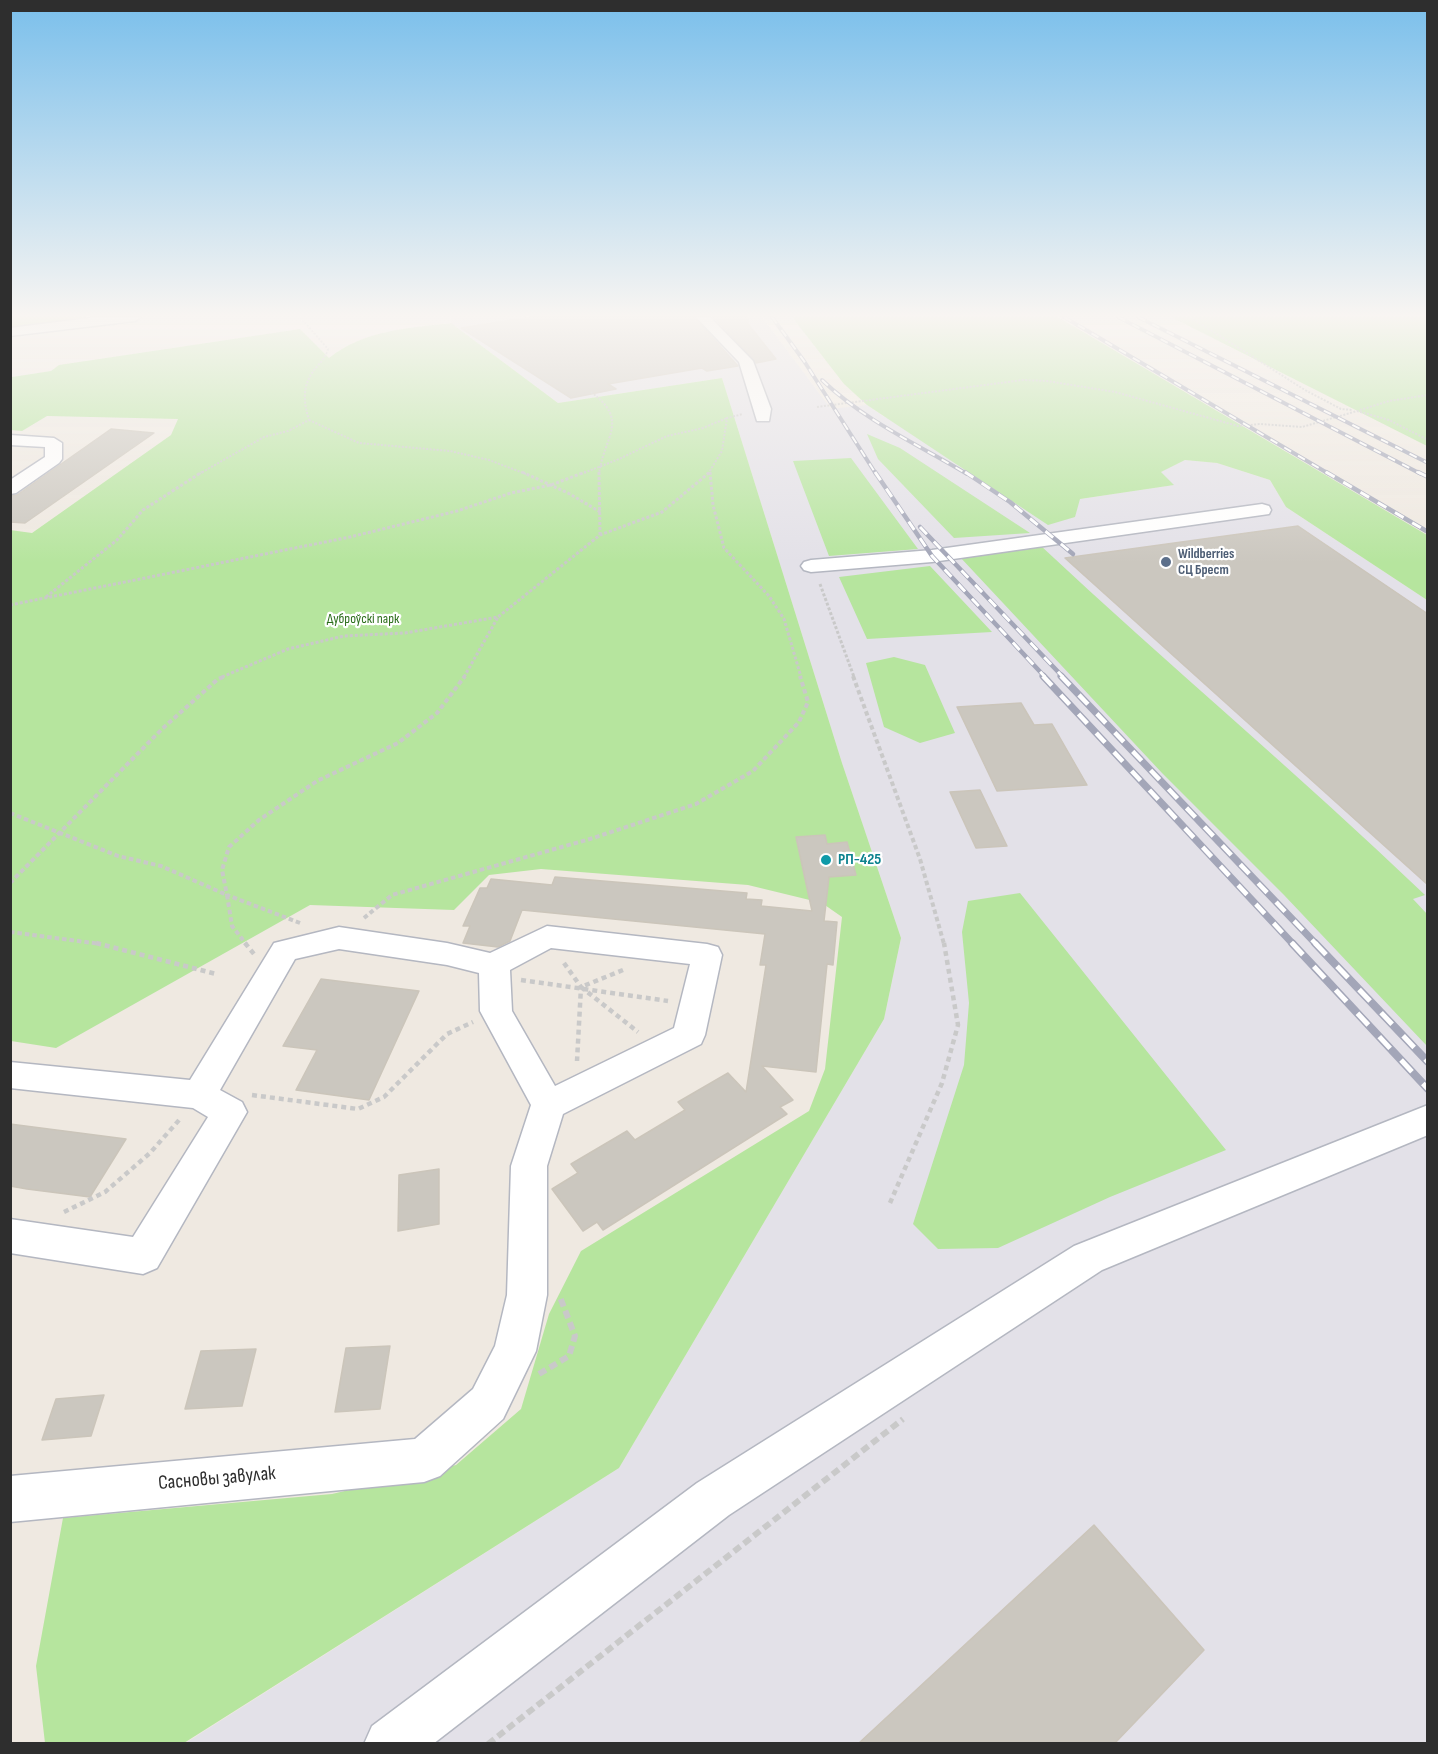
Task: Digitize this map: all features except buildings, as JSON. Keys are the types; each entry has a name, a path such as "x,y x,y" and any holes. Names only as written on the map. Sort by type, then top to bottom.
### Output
{"street":[{"path":"758,399 763,414"},
{"path":"10,440 54,443 53,459 10,489"},
{"path":"813,566 1002,547 1262,510"},
{"path":"547,937 707,955 689,1035 561,1099 496,1011 495,971 547,937"},
{"path":"10,1236 143,1256 205,1104 268,978 285,951 339,938 447,954 495,971"},
{"path":"10,1075 205,1104"},
{"name":"Сасновы завулак","path":"10,1498 423,1460 488,1404 515,1351 527,1295 529,1166 561,1099"},
{"path":"390,1743 713,1499 1088,1258 1428,1119"}],"path":[{"path":"302,399 309,420"},
{"path":"600,399 609,405 613,418 600,466 597,496 603,513 600,535"},
{"path":"817,407 879,399"},
{"path":"1139,399 1238,426 1261,424 1302,427 1401,399"},
{"path":"1322,399 1341,409 1389,420 1428,440"},
{"path":"10,605 350,537 457,512 511,494 551,485 667,436 703,428 727,418 763,414"},
{"path":"268,978 251,950 232,926 222,870 229,847 259,820 317,782 398,743 437,713 472,667 498,617 600,535 662,512 711,472 722,451 727,418"},
{"path":"44,598 117,540 143,510 184,482 264,437 288,431 309,420 357,442 450,451 480,458 551,485 603,513"},
{"path":"10,813 118,856 160,866 227,895 339,938 392,895 590,839 696,804 753,771 799,722 808,702 784,619 769,596 724,548 713,505 711,472"},
{"path":"813,566 920,859 942,930 958,1025 942,1083 890,1203"},
{"path":"10,883 162,729 218,679 288,649 344,636 405,633 498,617"},
{"path":"10,932 92,942 216,974"},
{"path":"547,937 581,987 660,1049"},
{"path":"495,971 696,1005"},
{"path":"561,1099 581,987"},
{"path":"54,1217 105,1192 205,1104 241,1093 358,1109 384,1097 447,1034 496,1011"},
{"path":"488,1743 911,1413"}],"shaded area":[{"path":"552,399 585,399 558,403"},
{"path":"728,399 823,399 831,409 867,405 883,416 1080,499 1173,485 1160,472 1185,460 1217,463 1270,480 1286,507 1427,600 1427,1743 184,1744 619,1468 884,1019 901,938 842,763"}],"green space":[{"name":"Дуброўскі парк","path":"11,399 552,399 558,403 585,399 728,399 842,763 901,938 884,1019 619,1468 184,1743 45,1743 36,1666 63,1518 332,1494 456,1465 521,1409 549,1314 581,1251 809,1111 825,1069 842,917 822,903 748,885 541,869 489,875 454,910 310,905 56,1048 11,1041 10,530 32,533 171,435 178,419 47,416 22,431 11,430"},
{"path":"860,399 1197,399 1427,535 1427,600 1286,507 1270,480 1217,463 1185,460 1161,472 1174,485 1080,499 1075,517 1048,525"},
{"path":"1333,399 1427,399 1427,446"},
{"path":"867,434 900,448 1030,533 954,538 878,459"},
{"path":"851,458 918,549 829,556 793,461"},
{"path":"1041,546 1330,806 1425,895 1413,899 1427,914 1427,1046 1284,895 1162,773 960,557"},
{"path":"930,566 992,632 867,639 839,577"},
{"path":"894,657 925,665 955,733 920,743 884,727 866,663"},
{"path":"1020,893 1226,1150 1110,1197 998,1248 938,1249 913,1224 964,1065 969,1003 962,932 968,901"}],"railway":[{"path":"828,399 876,474"},
{"path":"844,399 874,420 967,474"},
{"path":"1202,399 1329,474"},
{"path":"1276,399 1421,474"},
{"path":"1301,399 1428,463"},
{"path":"875,472 932,556 1045,677"},
{"path":"965,472 1010,502 1073,554"},
{"path":"1326,472 1428,532"},
{"path":"1418,472 1428,477"},
{"path":"920,527 1063,677"},
{"path":"1043,676 1293,944"},
{"path":"1061,676 1316,944"},
{"path":"1292,943 1428,1089"},
{"path":"1315,943 1428,1062"}],"place":[{"name":"Wildberries СЦ Брест","path":"1166,562"},
{"name":"РП-425","path":"826,860"}]}
